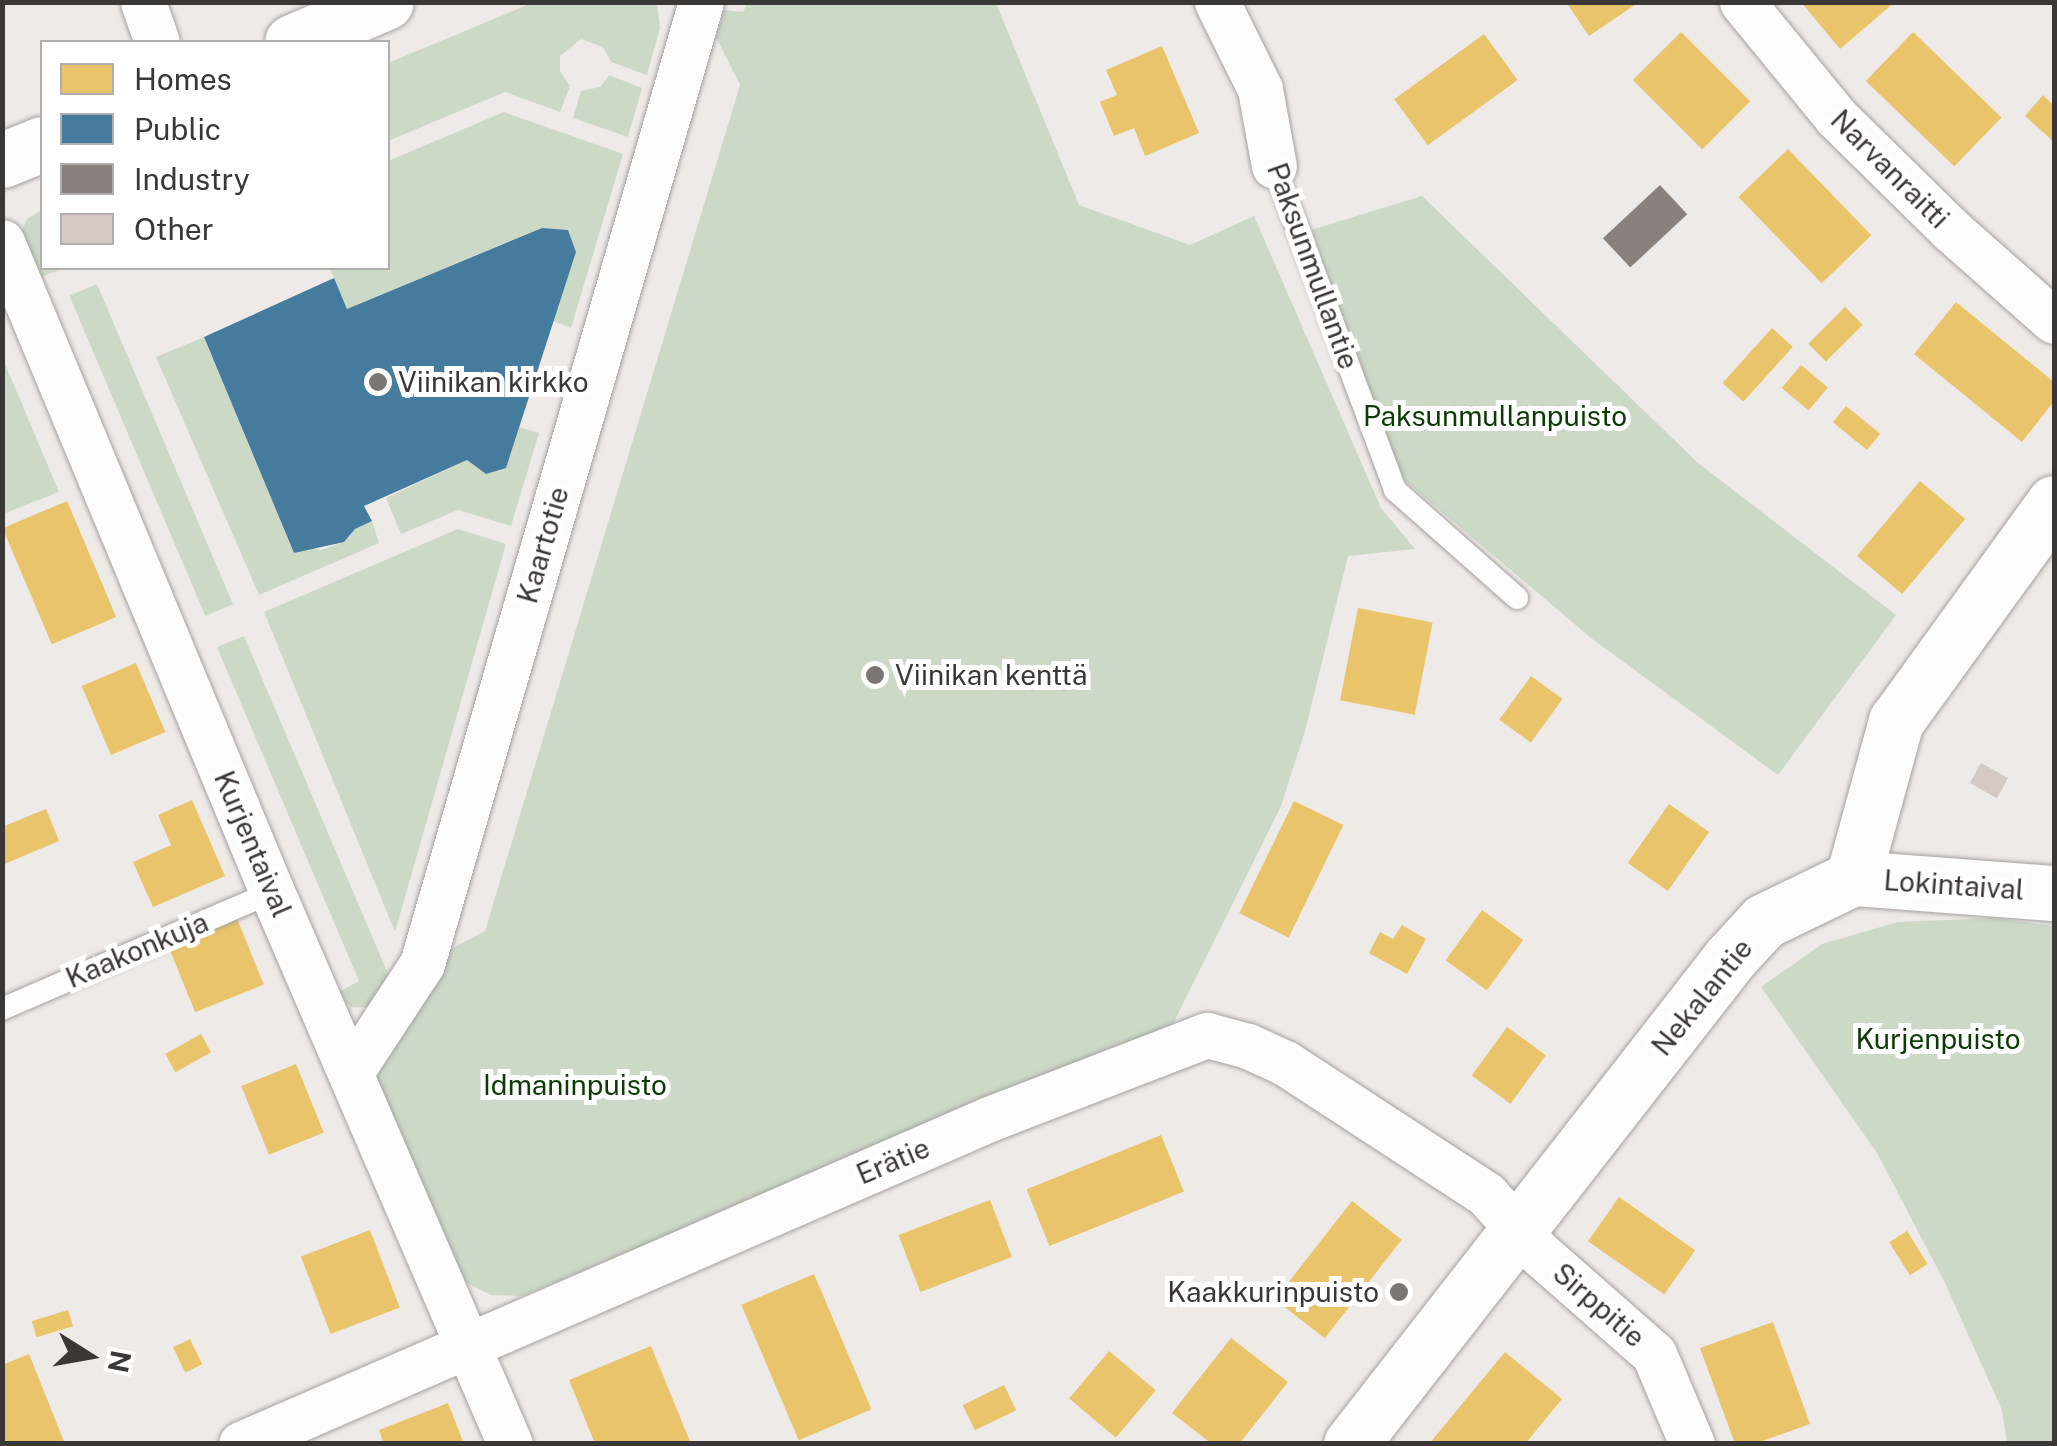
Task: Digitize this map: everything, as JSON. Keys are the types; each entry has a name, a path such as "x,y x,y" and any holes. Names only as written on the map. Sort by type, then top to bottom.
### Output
{"main road":[{"path":"297,40 386,2"},
{"path":"2,160 40,145"},
{"path":"1853,878 1896,722 2054,503"},
{"name":"Lokintaival","path":"1853,878 2054,893"},
{"name":"Nekalantie","path":"1351,1444 1730,958 1764,921 1853,878"}],"street":[{"path":"143,2 156,40"},
{"name":"Kaartotie","path":"351,1072 422,964 700,2"},
{"name":"Paksunmullantie","path":"1217,2 1260,90 1274,166"},
{"name":"Narvanraitti","path":"1742,2 1836,117 1950,230 2054,321"},
{"name":"Kurjentaival","path":"2,242 272,892 510,1444"},
{"name":"Erätie","path":"241,1444 989,1119 1207,1035 1248,1046 1285,1063 1486,1194 1519,1229"},
{"name":"Sirppitie","path":"1519,1229 1556,1269 1654,1354 1692,1444"}],"lane":[{"name":"Paksunmullantie","path":"1274,166 1395,490 1518,598"},
{"name":"Kaakonkuja","path":"2,1009 272,892"}],"green space":[{"path":"657,2 660,28 647,75 611,62 603,47 581,39 560,56 560,71 570,86 560,112 505,92 390,140 390,62 532,3"},
{"name":"Idmaninpuisto","path":"748,2 996,3 1079,205 1190,245 1254,216 1381,508 1415,549 1348,556 1305,731 1281,806 1171,1028 522,1296 491,1295 463,1281 375,1074 387,1047 418,1012 440,955 485,931 740,85 716,37 724,10 743,12"},
{"path":"609,75 642,88 628,137 573,118 581,91 600,87"},
{"path":"504,112 623,154 571,328 553,321 576,252 567,230 541,228 347,309 331,270 390,270 390,160"},
{"name":"Paksunmullanpuisto","path":"1422,196 1698,463 1896,615 1778,775 1591,638 1403,479 1311,230"},
{"path":"40,211 40,270 59,270 34,280 18,240 27,219"},
{"path":"97,284 233,604 205,616 69,296"},
{"path":"204,337 294,553 344,542 355,529 372,521 379,543 259,595 156,357"},
{"path":"3,359 59,492 2,514"},
{"path":"519,427 539,433 511,526 458,510 401,534 386,498 467,460 486,474 506,468"},
{"path":"458,529 506,544 395,932 264,612"},
{"path":"244,636 392,983 375,1008 351,1007 337,993 359,981 217,647"},
{"name":"Kurjenpuisto","path":"1992,918 2054,926 2054,1443 2007,1443 2002,1410 1945,1283 1877,1153 1761,987 1822,944 1898,922"}],"building: Homes":[{"path":"1566,2 1639,2 1589,36"},
{"path":"1801,2 1895,2 1840,49"},
{"path":"1681,32 1750,101 1702,149 1633,80"},
{"path":"1913,32 2001,117 1954,166 1866,81"},
{"path":"1484,34 1518,80 1428,145 1394,99"},
{"path":"1162,46 1199,133 1145,156 1134,128 1114,136 1100,102 1117,95 1106,70"},
{"path":"2043,95 2054,106 2054,142 2025,116"},
{"path":"1788,149 1871,235 1822,283 1738,197"},
{"path":"1956,302 2054,382 2054,401 2022,442 1914,354"},
{"path":"1845,307 1863,325 1826,361 1808,344"},
{"path":"1772,328 1793,347 1743,402 1722,383"},
{"path":"1801,365 1828,387 1809,410 1782,388"},
{"path":"1846,406 1880,434 1867,450 1833,422"},
{"path":"1920,481 1965,519 1902,594 1857,556"},
{"path":"67,501 116,617 52,644 3,528"},
{"path":"1358,608 1433,623 1415,715 1340,700"},
{"path":"136,663 165,732 111,755 82,686"},
{"path":"1531,676 1563,699 1531,743 1499,720"},
{"path":"192,800 225,876 153,907 133,862 171,845 158,815"},
{"path":"1294,801 1343,825 1289,937 1239,913"},
{"path":"1669,804 1709,832 1668,891 1628,863"},
{"path":"46,809 59,841 2,865 2,827"},
{"path":"1482,910 1523,940 1487,990 1446,960"},
{"path":"236,916 264,985 195,1012 167,944"},
{"path":"1402,925 1426,939 1407,974 1369,953 1380,932 1393,939"},
{"path":"1507,1027 1546,1055 1511,1104 1472,1076"},
{"path":"201,1034 211,1052 175,1072 165,1054"},
{"path":"296,1064 324,1133 269,1155 241,1086"},
{"path":"1161,1135 1184,1192 1049,1246 1027,1189"},
{"path":"1619,1197 1695,1250 1664,1295 1588,1241"},
{"path":"990,1200 1012,1257 920,1292 899,1235"},
{"path":"1352,1201 1402,1240 1325,1338 1275,1300"},
{"path":"370,1230 400,1307 331,1334 301,1257"},
{"path":"1907,1231 1928,1264 1910,1275 1889,1242"},
{"path":"814,1274 871,1409 799,1440 741,1305"},
{"path":"68,1310 73,1326 37,1337 32,1321"},
{"path":"1773,1322 1810,1424 1754,1444 1735,1444 1700,1348"},
{"path":"1231,1338 1288,1382 1239,1444 1212,1444 1172,1413"},
{"path":"190,1339 202,1364 185,1372 173,1347"},
{"path":"651,1346 691,1444 595,1444 569,1380"},
{"path":"1109,1351 1156,1390 1116,1438 1069,1398"},
{"path":"1505,1352 1562,1399 1525,1444 1429,1444"},
{"path":"29,1354 65,1444 2,1444 2,1365"},
{"path":"1004,1385 1016,1410 975,1430 963,1405"},
{"path":"448,1403 464,1444 384,1444 379,1430"}],"building: Public":[{"name":"Viinikan kirkko","path":"542,228 568,230 576,252 506,468 486,474 467,460 364,506 372,521 355,529 344,542 294,553 204,337 334,278 347,309"}],"building: Industry":[{"path":"1660,185 1687,214 1630,267 1603,238"}],"building: Other":[{"path":"1981,763 2008,778 1997,798 1970,783"}],"place":[{"name":"Viinikan kirkko","path":"378,382"},
{"name":"Viinikan kenttä","path":"875,675"},
{"name":"Kaakkurinpuisto","path":"1399,1292"}]}
